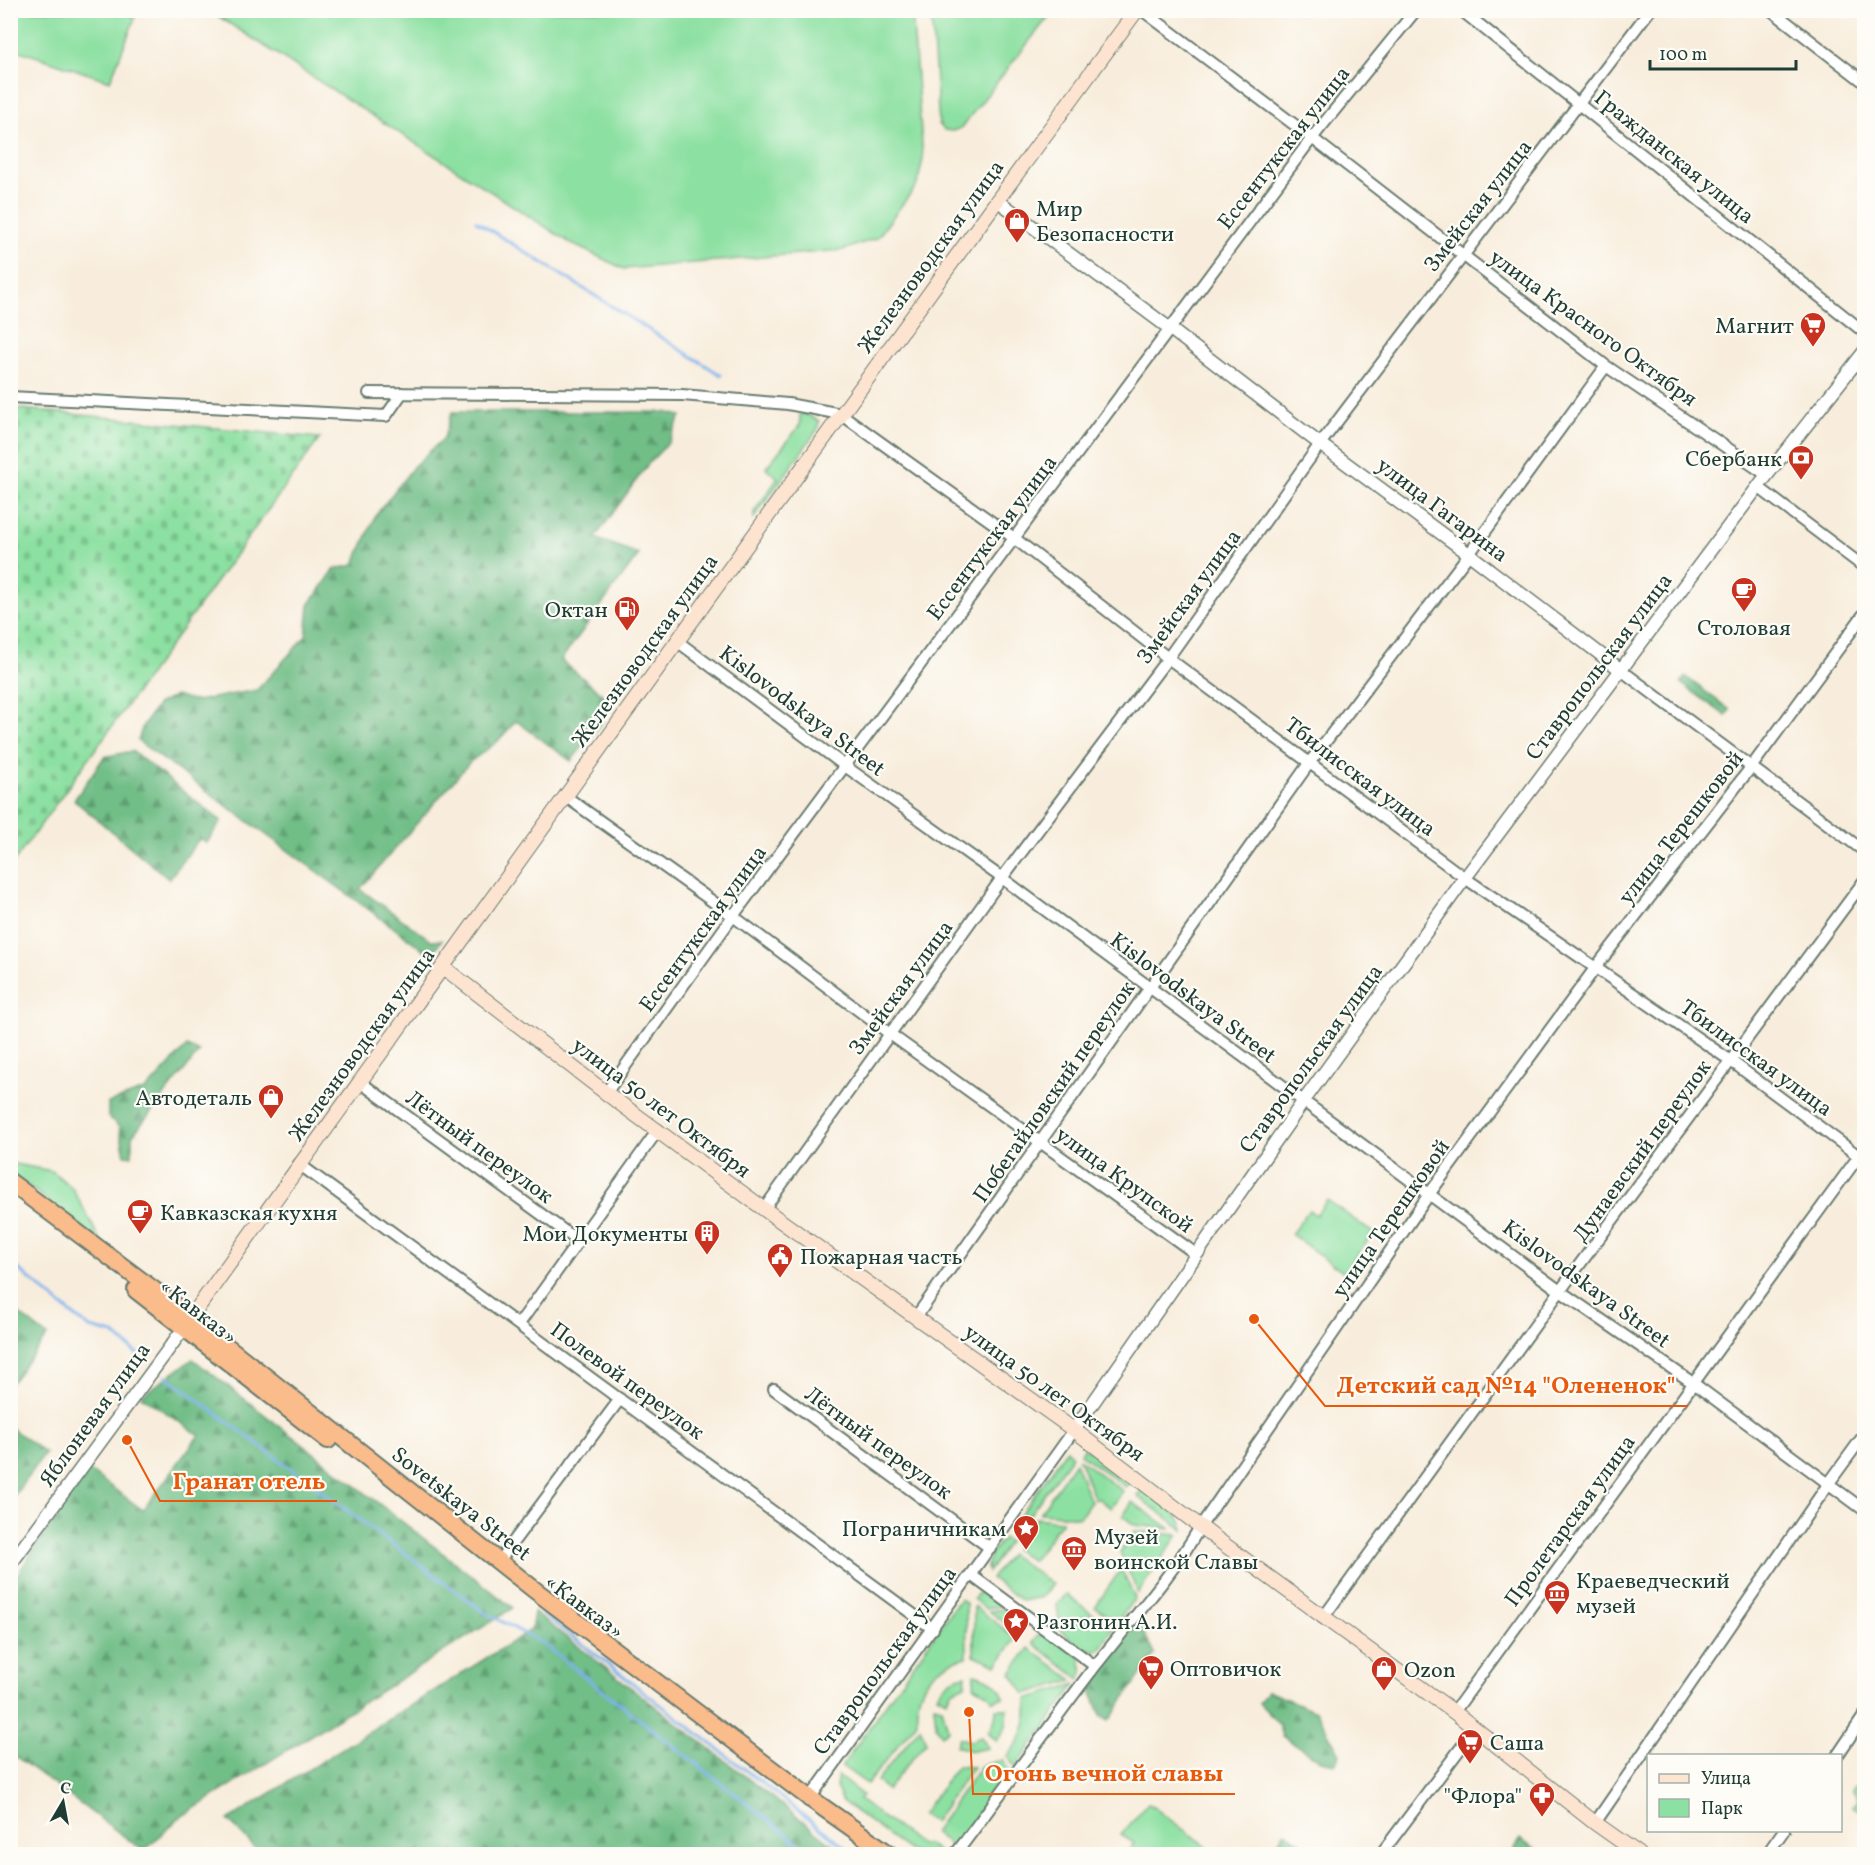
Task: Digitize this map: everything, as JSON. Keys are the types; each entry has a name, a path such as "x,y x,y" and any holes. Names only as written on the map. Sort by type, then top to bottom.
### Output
{"highway":[{"name":"Sovetskaya Street","path":"10,1182 188,1323 810,1800 889,1854"},
{"name":"«Кавказ»","path":"10,1194 188,1323 294,1414 496,1568 810,1800 878,1854"}],"main road":[{"name":"Железноводская улица","path":"188,1323 299,1164 841,414 1137,10"},
{"name":"улица 50 лет Октября","path":"443,967 606,1093 764,1209 1074,1430 1200,1527 1454,1712 1639,1854"}],"street":[{"name":"улица Красного Октября","path":"1142,10 1312,138 1606,366 1767,475"},
{"name":"Ессентукская улица","path":"606,1093 733,916 1169,328 1312,138 1416,10"},
{"name":"Гражданская улица","path":"1461,10 1864,332"},
{"name":"Змейская улица","path":"764,1209 1002,878 1168,658 1320,444 1650,10"},
{"path":"1770,10 1864,82"},
{"name":"улица Гагарина","path":"997,200 1864,851"},
{"name":"Ставропольская улица","path":"810,1800 1074,1430 1303,1102 1465,878 1767,475 1864,352"},
{"name":"Побегайловский переулок","path":"916,1317 1310,762 1469,554 1606,366"},
{"path":"369,393 682,395 788,404 841,414"},
{"path":"10,397 386,416 402,393"},
{"name":"Тбилисская улица","path":"841,414 1014,538 1168,658 1465,878 1731,1060 1863,1155"},
{"path":"1758,487 1864,567"},
{"name":"улица Терешковой","path":"959,1853 1095,1666 1143,1609 1187,1549 1430,1193 1596,967 1752,766 1864,614"},
{"name":"Kislovodskaya Street","path":"677,641 1430,1193 1560,1291 1693,1383 1864,1510"},
{"name":"улица Крупской","path":"565,796 1196,1254"},
{"name":"Дунаевский переулок","path":"1323,1618 1560,1291 1864,881"},
{"name":"Лётный переулок","path":"360,1082 578,1241"},
{"path":"519,1324 658,1130"},
{"name":"Пролетарская улица","path":"1454,1712 1693,1383 1863,1155"},
{"name":"Полевой переулок","path":"299,1164 933,1629"},
{"name":"Яблоневая улица","path":"10,1565 188,1323"},
{"name":"Лётный переулок","path":"774,1389 990,1548"},
{"path":"499,1561 620,1399"},
{"path":"1596,1823 1864,1435"},
{"path":"971,1575 1095,1666"},
{"path":"1838,1754 1864,1716"},
{"path":"1381,1854 1475,1729"},
{"path":"1767,1854 1783,1832"}],"green space":[{"path":"10,11 122,11 135,18 110,81 11,48"},
{"path":"210,11 912,11 923,159 917,185 877,238 843,250 624,269 572,244"},
{"path":"931,11 1053,11 961,128 953,131 944,130 939,124"},
{"path":"10,408 320,438 11,866"},
{"path":"452,412 665,412 681,416 668,443 648,464 595,538 639,554 561,660 607,698 601,724 571,761 516,721 497,742 470,762 360,889 432,941 442,940 431,955 138,741 143,725 158,704 175,696 196,701 257,690 306,636 309,605 335,569 354,565 376,515 414,466 444,438"},
{"path":"804,413 819,421 818,429 754,518 754,512 778,478 766,468 800,425 800,415"},
{"path":"1686,677 1730,710 1726,716 1681,683"},
{"path":"132,751 221,821 207,843 200,838 169,879 74,800 104,757"},
{"path":"187,1046 199,1052 132,1136 132,1156 125,1155 119,1127 108,1116 108,1103 147,1089"},
{"path":"10,1163 52,1171 73,1189 101,1241 11,1173"},
{"path":"1327,1200 1373,1233 1344,1273 1291,1234 1309,1210 1316,1215"},
{"path":"14,1310 47,1336 11,1383 11,1315"},
{"path":"193,1359 513,1608 179,1818 144,1851 11,1753 11,1584 87,1469 143,1510 199,1435 141,1396"},
{"path":"10,1427 45,1453 11,1500 10,1500"},
{"path":"1085,1448 1130,1480 1126,1487 1080,1454"},
{"path":"1067,1449 1072,1456 1022,1525 1016,1521"},
{"path":"1079,1459 1123,1491 1111,1508 1097,1498 1095,1500"},
{"path":"1075,1462 1091,1502 1080,1517 1040,1513"},
{"path":"1143,1488 1174,1511 1184,1530 1137,1496"},
{"path":"1132,1502 1171,1529 1134,1525 1123,1516"},
{"path":"1036,1518 1062,1521 1033,1561 1014,1549"},
{"path":"1134,1531 1178,1535 1138,1593 1120,1552"},
{"path":"1003,1538 1009,1542 988,1572 989,1558"},
{"path":"1010,1554 1052,1584 1042,1597 1022,1601 991,1578"},
{"path":"1121,1569 1135,1598 1117,1622 1095,1607"},
{"path":"984,1587 1009,1605 985,1608 973,1599"},
{"path":"1066,1594 1113,1629 1100,1650 1083,1650 1060,1629 1057,1605"},
{"path":"960,1599 966,1603 967,1657 945,1665 928,1679 919,1698 917,1722 867,1784 842,1766"},
{"path":"974,1606 1016,1638 997,1665 974,1655"},
{"path":"1013,1608 1031,1621 1019,1633 989,1611"},
{"path":"534,1612 845,1854 261,1854 228,1820 531,1630"},
{"path":"1138,1622 1155,1654 1109,1721 1102,1717 1088,1684"},
{"path":"1043,1630 1080,1657 1083,1673 1080,1679 1033,1643"},
{"path":"1029,1648 1073,1680 1025,1694 1011,1673"},
{"path":"975,1674 992,1682 1004,1697 993,1701 988,1694 974,1686"},
{"path":"966,1675 965,1685 952,1691 946,1700 937,1695 949,1681"},
{"path":"1076,1684 1015,1768 1007,1756 1024,1730 1027,1699"},
{"path":"1267,1691 1316,1711 1340,1754 1335,1764 1321,1761 1282,1736 1278,1723 1259,1703"},
{"path":"934,1705 942,1707 948,1730 942,1735 936,1726"},
{"path":"996,1709 1008,1709 1006,1726 997,1741 988,1732 995,1719"},
{"path":"920,1727 926,1742 887,1790 877,1781"},
{"path":"981,1737 988,1748 973,1751 956,1746 959,1738 971,1741"},
{"path":"1002,1760 1010,1772 953,1848 934,1832 981,1766"},
{"path":"957,1766 973,1767 934,1822 922,1814"},
{"path":"838,1776 862,1795 859,1800 921,1845 926,1843 941,1854 914,1854 843,1802 836,1787"},
{"path":"1864,1778 1864,1814 1853,1806 1859,1799 1852,1790"},
{"path":"1148,1803 1216,1854 1127,1854 1134,1843 1121,1835"},
{"path":"1285,1832 1303,1843 1294,1854 1269,1854"},
{"path":"1521,1839 1535,1848 1533,1854 1511,1854"}],"waterway":[{"path":"476,221 721,375"},
{"path":"10,1262 90,1328 114,1334 142,1358"},
{"path":"166,1376 484,1612 542,1643 812,1854"},
{"path":"542,1613 854,1854"}],"place":[{"name":"Мир Безопасности","path":"1017,244"},
{"name":"Магнит","path":"1813,348"},
{"name":"Сбербанк","path":"1801,481"},
{"name":"Столовая","path":"1744,613"},
{"name":"Октан","path":"627,632"},
{"name":"Автодеталь","path":"271,1120"},
{"name":"Кавказская кухня","path":"140,1235"},
{"name":"Мои Документы","path":"707,1256"},
{"name":"Пожарная часть","path":"780,1279"},
{"name":"Детский сад №14 \"Олененок\"","path":"1254,1319"},
{"name":"Гранат отель","path":"127,1440"},
{"name":"Пограничникам","path":"1026,1551"},
{"name":"Музей воинской Славы","path":"1074,1572"},
{"name":"Краеведческий музей","path":"1557,1616"},
{"name":"Разгонин А.И.","path":"1016,1644"},
{"name":"Оптовичок","path":"1151,1691"},
{"name":"Ozon","path":"1384,1692"},
{"name":"Огонь вечной славы","path":"969,1712"},
{"name":"Саша","path":"1470,1765"},
{"name":"\"Флора\"","path":"1542,1818"}]}
